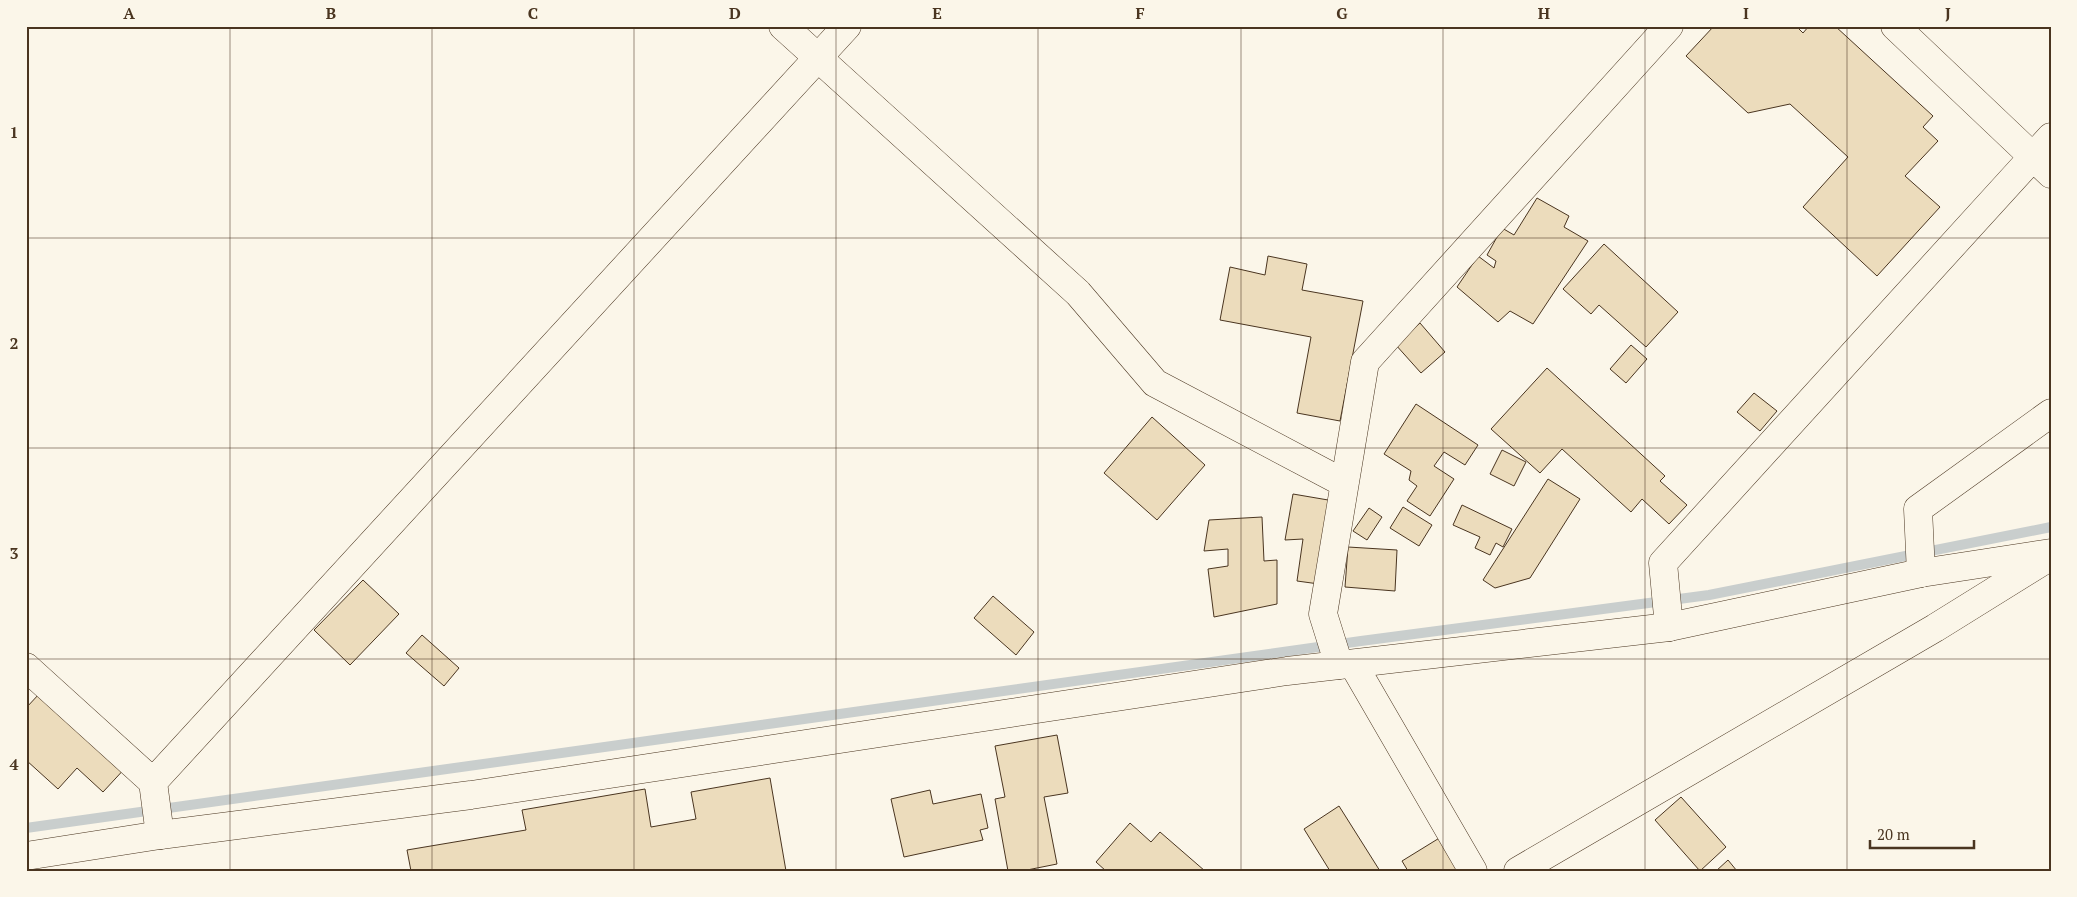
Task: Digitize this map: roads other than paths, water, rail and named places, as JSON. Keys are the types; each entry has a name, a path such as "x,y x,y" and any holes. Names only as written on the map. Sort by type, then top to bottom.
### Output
{"street":[{"path":"783,26 1078,293 1155,383 1344,483"},
{"path":"153,782 847,26"},
{"path":"1473,871 1346,665 1323,614 1365,362 1670,26"},
{"path":"1894,26 2041,166"},
{"path":"1669,627 1663,563 2041,166 2051,137"},
{"path":"1921,573 1918,509 2051,413"},
{"path":"26,856 160,835 471,796 1288,671 1669,627 1921,573 2051,554"},
{"path":"1518,871 1935,628 2051,554"},
{"path":"26,667 153,782 160,835"}],"waterway":[{"path":"26,828 1361,641 1709,595 2051,527"}]}
